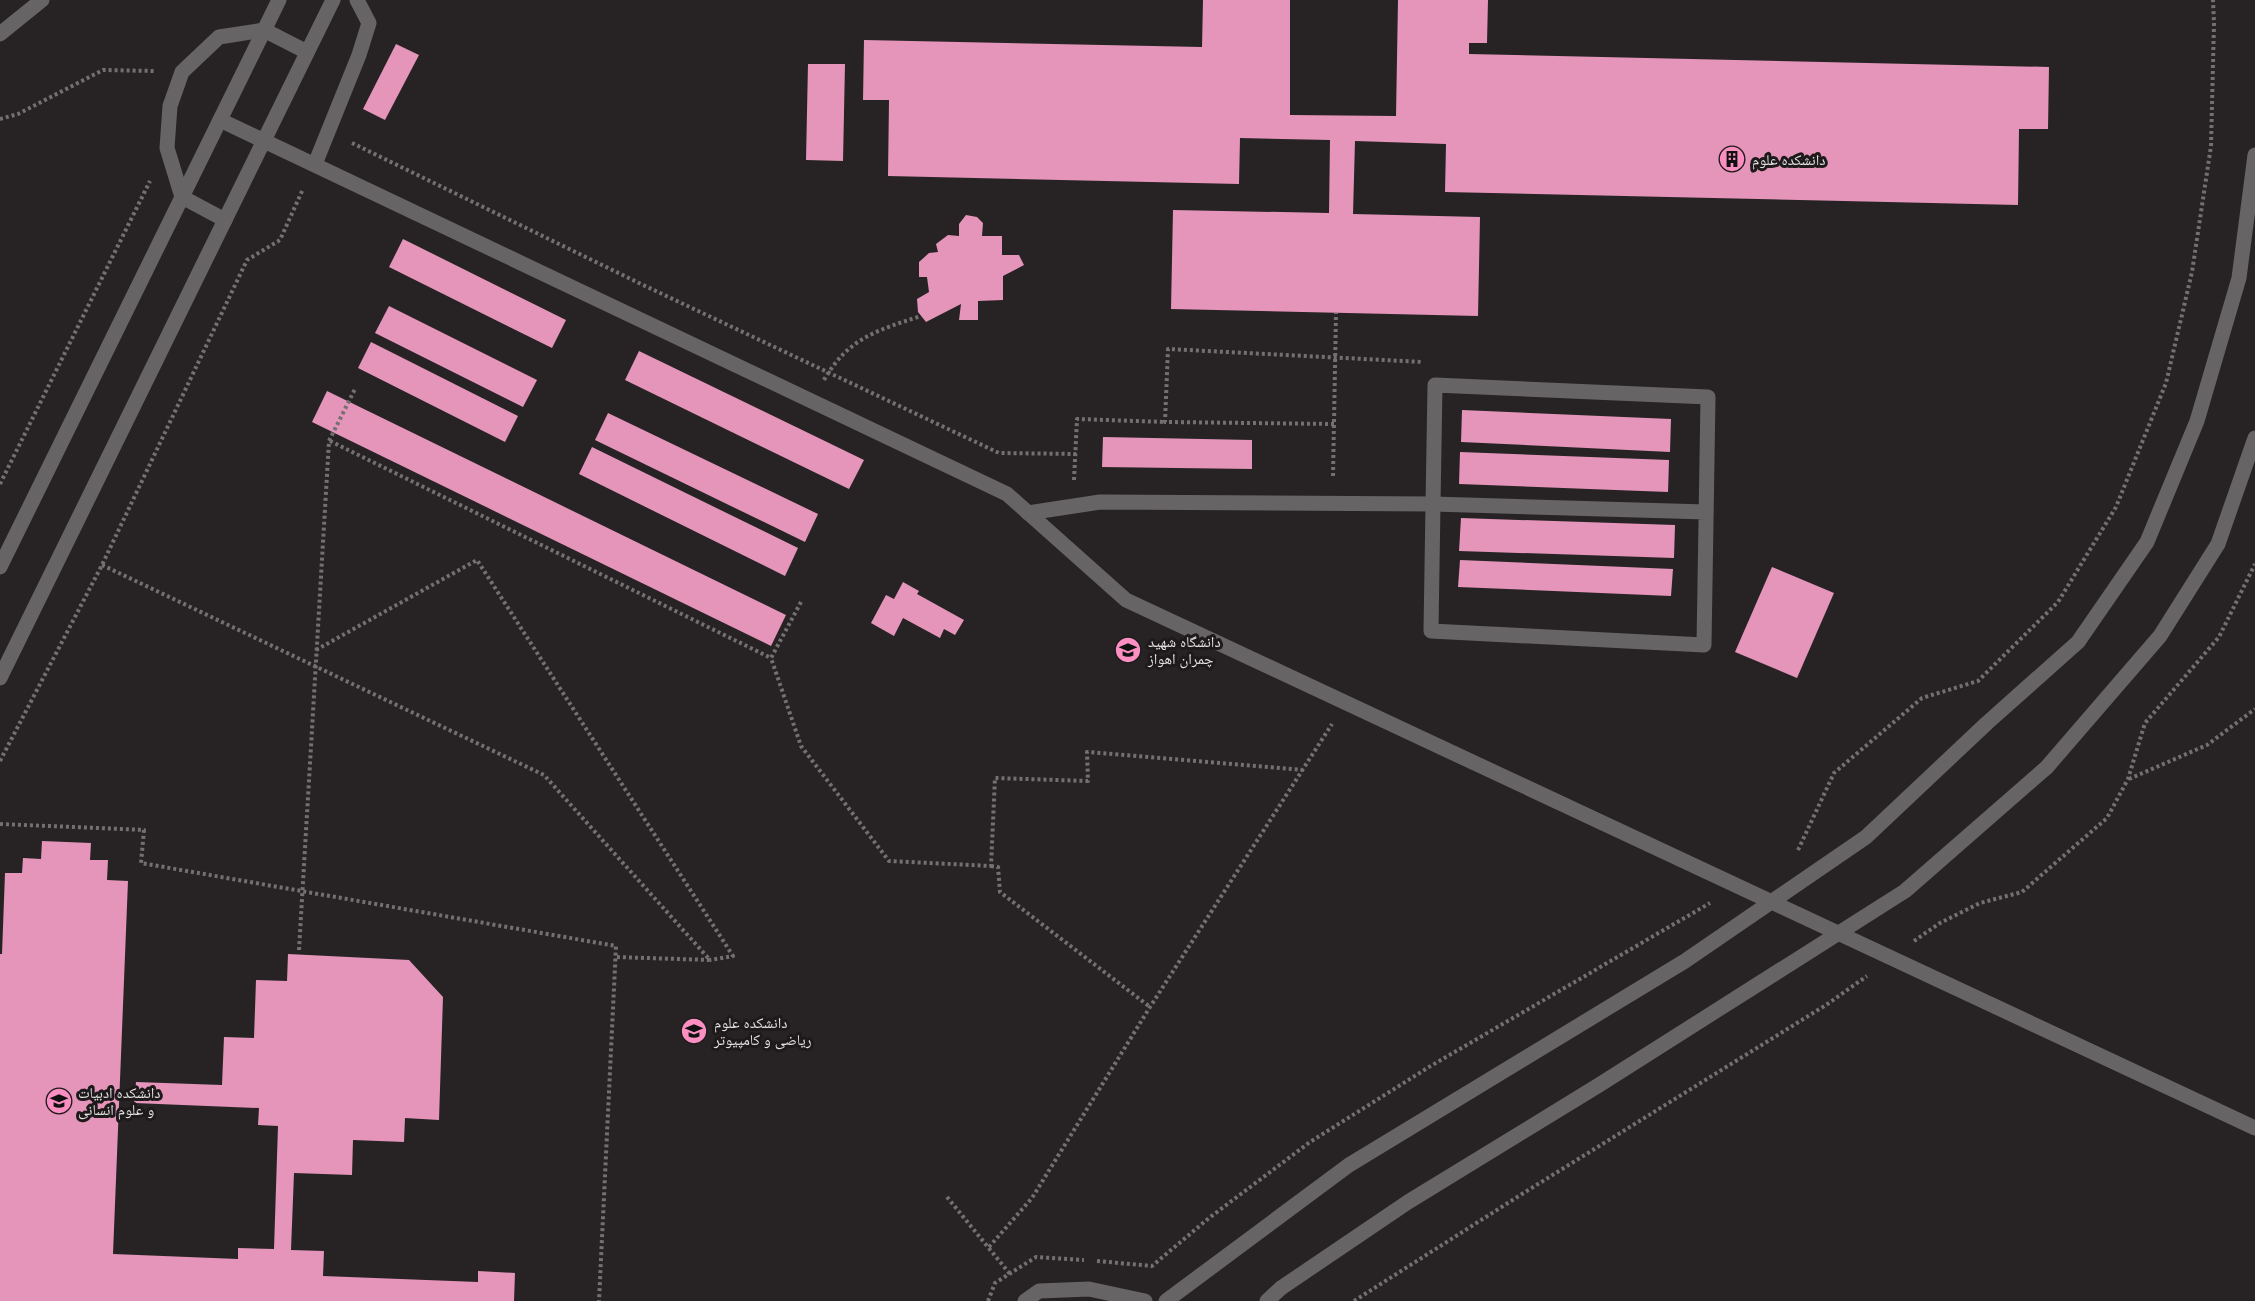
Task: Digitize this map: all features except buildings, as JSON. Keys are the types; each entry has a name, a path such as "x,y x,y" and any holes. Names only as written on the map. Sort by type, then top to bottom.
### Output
{"lane":[{"path":"0,34 42,0"},
{"path":"0,567 279,0"},
{"path":"0,678 333,0"},
{"path":"315,165 359,55 369,23 357,0"},
{"path":"225,220 182,197 167,148 170,106 182,72 219,37 264,30 307,52"},
{"path":"220,120 1007,494 1126,600 2255,1128"},
{"path":"1166,1301 1349,1165 1685,961 1866,837 1987,723 2078,642 2147,542 2197,421 2239,278 2255,155"},
{"path":"1435,385 1708,397 1704,645 1431,631 1433,504 1435,385"},
{"path":"1267,1301 1281,1288 1408,1202 1905,891 2047,767 2160,636 2218,544 2255,438"},
{"path":"1028,513 1100,502 1433,504 1706,512"},
{"path":"1028,1299 1039,1291 1089,1289 1144,1301"}],"path":[{"path":"1795,855 1834,773 1922,698 1978,681 2058,602 2116,507 2166,383 2192,272 2211,146 2213,0"},
{"path":"0,119 18,114 103,70 182,72"},
{"path":"329,131 641,284 999,453 1076,454"},
{"path":"0,484 167,148"},
{"path":"0,761 102,565 248,260 280,240 315,165"},
{"path":"1332,504 1336,313"},
{"path":"812,401 828,372 852,344 886,328 921,316"},
{"path":"1165,422 1168,349 1429,362"},
{"path":"298,951 329,441 355,389"},
{"path":"1073,506 1077,419 1334,424"},
{"path":"329,441 771,658 801,746 889,861 998,867 1000,892 1150,1007"},
{"path":"316,650 477,560 733,956 710,960 615,957"},
{"path":"1354,1301 1826,1005 1940,923 1980,903 2022,892 2107,818 2128,779 2145,723 2219,637 2255,564"},
{"path":"102,565 544,775 710,960"},
{"path":"771,658 801,602"},
{"path":"988,1247 1032,1198 1150,1007 1345,702"},
{"path":"2128,779 2207,745 2255,709"},
{"path":"991,866 995,778 1088,781 1088,752 1303,770"},
{"path":"0,824 144,830 141,862 616,946 599,1301"},
{"path":"988,1301 995,1283 1036,1257 1152,1266 1209,1218 1310,1142 1429,1067 1737,886"},
{"path":"947,1197 1028,1299"}],"place":[{"name":"دانشکده علوم","path":"1732,159"},
{"name":"دانشگاه شهید چمران اهواز","path":"1128,650"},
{"name":"دانشکده علوم ریاضی و کامپیوتر","path":"694,1031"},
{"name":"دانشکده ادبیات و علوم انسانی","path":"59,1101"}]}
